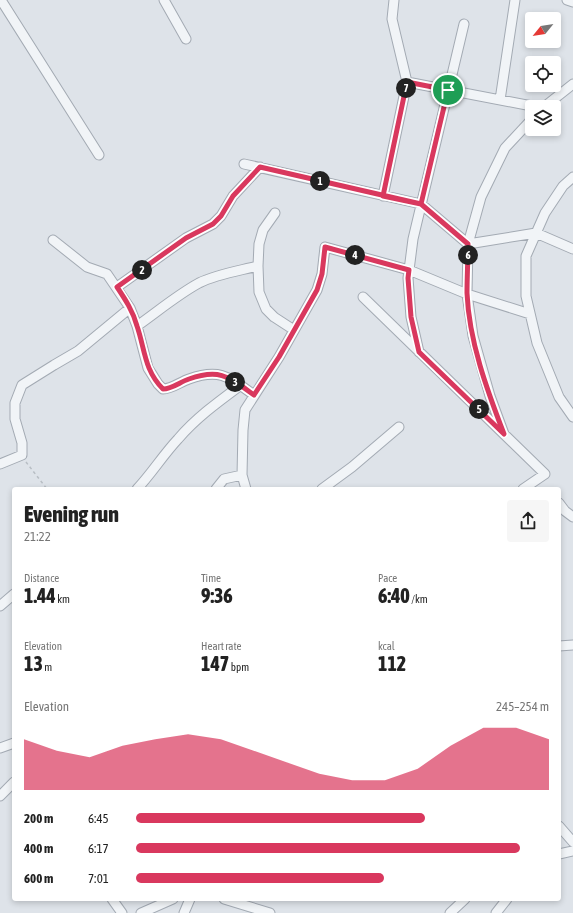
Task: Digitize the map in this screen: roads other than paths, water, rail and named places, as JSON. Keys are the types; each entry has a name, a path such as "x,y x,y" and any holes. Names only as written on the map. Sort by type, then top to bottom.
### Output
{"street":[{"path":"164,0 186,39"},
{"path":"383,196 407,82 392,19 394,0"},
{"path":"500,100 516,0"},
{"path":"567,0 573,2"},
{"path":"1,1 99,155"},
{"path":"419,352 411,317 408,278 413,239 464,24"},
{"path":"407,82 525,105"},
{"path":"553,100 573,84"},
{"path":"504,434 490,396 473,336 467,294 468,244 481,197 505,148 525,127"},
{"path":"244,164 421,204 468,244 536,233 573,249"},
{"path":"117,287 186,238 213,224 221,216 233,196 260,167"},
{"path":"573,177 563,186 549,208 526,256 526,296 537,343 559,397 573,417"},
{"path":"275,213 263,230 259,244 259,292 266,309 274,317 294,330"},
{"path":"53,240 87,267 107,274 117,287 130,308 138,326 148,368 163,389 168,389 189,379 212,374 224,375 254,395"},
{"path":"245,487 242,475 245,410 279,357 317,290 322,274 325,247 409,270 467,294 530,314"},
{"path":"138,326 186,291 200,283 224,274 258,266"},
{"path":"363,297 545,474 527,487"},
{"path":"0,464 22,455 22,443 15,419 15,404 22,385 78,351 130,308"},
{"path":"139,487 191,425 209,409 241,385"},
{"path":"325,487 352,467 399,427"},
{"path":"218,487 224,480 242,475"},
{"path":"561,506 573,517"},
{"path":"0,606 12,596"},
{"path":"561,646 573,645"},
{"path":"0,748 12,744"},
{"path":"0,796 12,784"},
{"path":"561,828 571,836"},
{"path":"561,853 573,850"},
{"path":"113,901 122,913"},
{"path":"141,913 168,901"},
{"path":"184,913 189,901"},
{"path":"232,901 270,913"},
{"path":"450,913 463,901"},
{"path":"496,913 505,901"}]}
